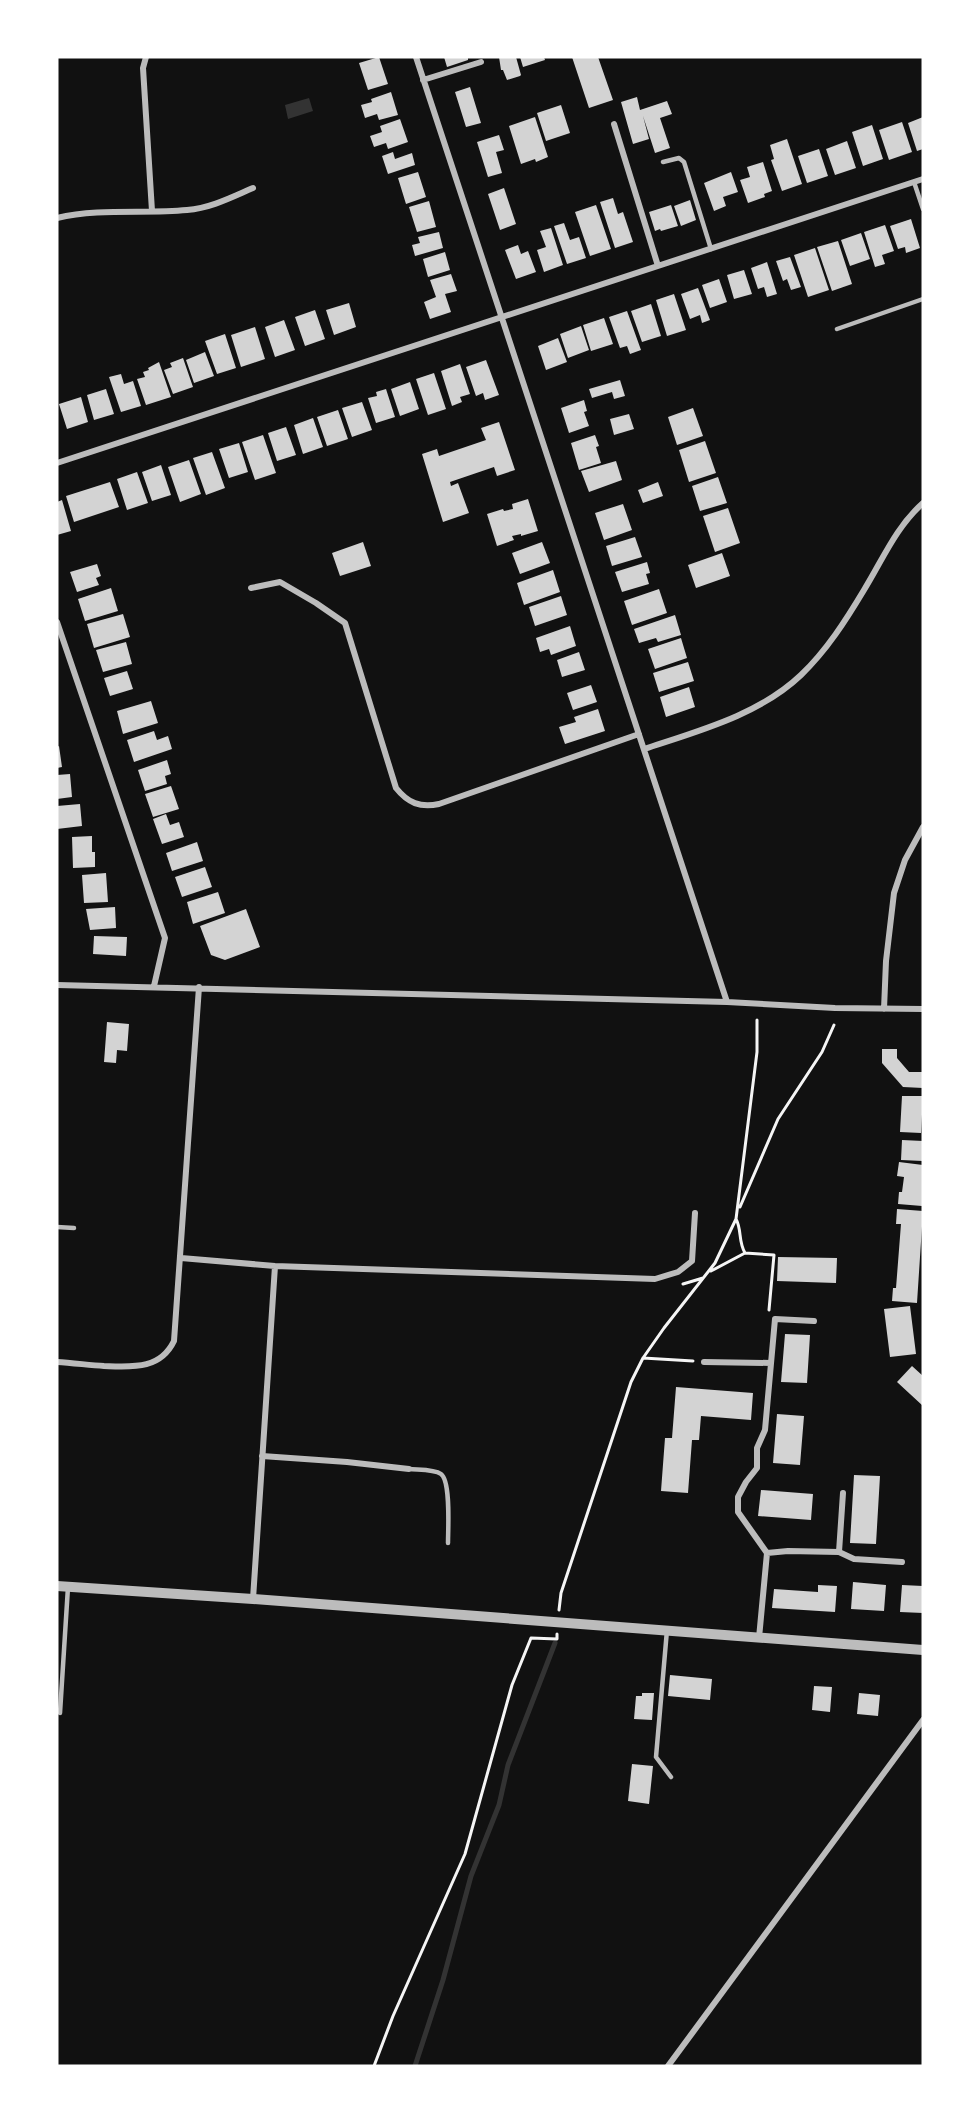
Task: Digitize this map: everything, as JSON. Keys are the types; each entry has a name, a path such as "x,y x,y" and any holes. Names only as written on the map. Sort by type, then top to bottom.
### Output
{"street":[{"path":"146,57 143,68 152,211"},
{"path":"416,57 727,1002"},
{"path":"423,80 481,62"},
{"path":"614,124 657,266"},
{"path":"57,464 923,179"},
{"path":"57,218 100,212 189,210 218,203 253,188"},
{"path":"644,749 735,716 762,702 800,676 827,647 865,589 899,530 923,503"},
{"path":"250,588 280,582 345,623 396,788 402,796 419,805 439,804 639,734"},
{"path":"57,622 165,938 154,986"},
{"path":"884,1009 886,961 894,893 905,860 923,827"},
{"path":"57,985 199,987 923,1009"},
{"path":"57,1362 138,1367 156,1361 165,1354 174,1341 199,987"},
{"path":"181,1258 275,1266 655,1279 678,1272 692,1261 694,1213"},
{"path":"253,1599 275,1266"},
{"path":"759,1638 767,1553 738,1512 738,1497 757,1468 757,1448 765,1430 776,1319 814,1321"},
{"path":"704,1362 771,1363"},
{"path":"262,1456 409,1469"},
{"path":"839,1552 843,1493"},
{"path":"767,1553 839,1552 854,1559 902,1563"},
{"path":"62,1586 923,1650"},
{"path":"668,2066 923,1720"}],"lane":[{"path":"663,162 679,158 684,162 711,249"},
{"path":"914,182 923,209"},
{"path":"837,328 923,299"},
{"path":"57,1227 74,1228"},
{"path":"409,1469 439,1472 445,1477 448,1544"},
{"path":"60,1713 62,1586"},
{"path":"667,1630 656,1757 671,1777"}],"path":[{"path":"738,1212 757,1052 757,1020"},
{"path":"374,2066 393,2016 465,1854 512,1685 527,1647 531,1638 557,1639 561,1593 631,1382 643,1358 664,1328 709,1272 736,1219 778,1119 822,1052 834,1025"},
{"path":"736,1219 739,1224 739,1240 745,1253"},
{"path":"709,1272 745,1253 774,1255 768,1319 776,1319"},
{"path":"643,1358 704,1362"}],"shaded area":[{"path":"309,98 313,111 288,119 285,105"}],"building":[{"path":"379,57 388,84 368,90 359,63"},
{"path":"444,57 468,57 468,60 447,67"},
{"path":"499,57 516,57 521,75 507,80 501,70"},
{"path":"520,57 544,57 545,60 523,67"},
{"path":"572,57 598,57 613,100 589,108"},
{"path":"470,87 481,123 466,127 455,92"},
{"path":"391,92 398,115 379,120 377,114 365,118 361,105"},
{"path":"637,97 640,110 667,101 672,114 660,118 670,148 655,153 643,116 649,139 633,144 621,102"},
{"path":"561,105 570,133 546,141 537,113"},
{"path":"535,117 548,157 536,162 535,159 521,164 509,126"},
{"path":"923,117 923,149 917,151 908,123"},
{"path":"400,119 408,142 388,149 386,143 374,147 370,136 382,132 380,126"},
{"path":"902,122 912,152 889,160 879,130"},
{"path":"872,125 883,159 863,166 852,132"},
{"path":"499,135 504,150 496,152 502,173 488,177 477,142"},
{"path":"787,139 802,184 782,191 771,160 774,159 770,145"},
{"path":"847,141 856,168 835,175 826,149"},
{"path":"819,149 828,176 807,183 798,156"},
{"path":"393,152 395,159 412,153 415,165 388,174 382,156"},
{"path":"763,162 772,191 764,194 765,197 748,203 740,180 750,177 747,167"},
{"path":"418,172 426,197 406,204 398,178"},
{"path":"731,172 738,192 723,197 726,206 714,211 704,183"},
{"path":"504,188 516,224 500,230 488,194"},
{"path":"613,198 618,214 623,212 633,242 615,248 600,202"},
{"path":"690,200 696,220 681,226 674,206"},
{"path":"429,201 436,227 417,232 409,207"},
{"path":"596,205 611,249 590,256 575,212"},
{"path":"671,205 678,226 655,231 649,212"},
{"path":"911,219 920,248 906,253 905,247 898,249 890,226"},
{"path":"564,223 570,240 579,237 586,258 567,264 554,226"},
{"path":"885,225 894,251 882,255 885,264 875,267 864,232"},
{"path":"551,228 563,265 544,272 537,250 546,247 540,231"},
{"path":"439,232 443,248 415,256 412,245 420,243 418,237"},
{"path":"861,233 870,259 850,266 841,240"},
{"path":"838,241 852,284 832,291 817,247"},
{"path":"518,245 521,254 528,251 536,272 516,279 505,250"},
{"path":"815,248 829,290 808,297 794,255"},
{"path":"445,252 450,270 428,277 423,259"},
{"path":"790,257 801,287 791,290 787,279 783,281 776,261"},
{"path":"767,262 777,294 767,297 764,287 758,289 751,268"},
{"path":"744,270 752,294 734,299 727,275"},
{"path":"451,274 457,291 445,294 451,312 430,319 424,302 436,297 430,280"},
{"path":"719,279 727,302 710,308 702,285"},
{"path":"698,288 710,320 702,323 700,315 690,319 681,294"},
{"path":"674,294 686,330 667,336 656,300"},
{"path":"349,303 356,327 334,335 326,310"},
{"path":"651,304 661,336 642,342 631,311"},
{"path":"315,310 325,339 305,346 295,317"},
{"path":"627,311 641,350 630,354 627,346 620,348 609,317"},
{"path":"604,318 613,344 591,351 583,325"},
{"path":"284,320 295,350 275,357 265,327"},
{"path":"581,326 589,350 568,358 560,334"},
{"path":"255,327 265,359 241,367 231,335"},
{"path":"225,334 236,368 217,374 205,341"},
{"path":"558,338 567,362 546,370 538,346"},
{"path":"205,352 214,376 194,383 186,360"},
{"path":"183,358 193,387 173,394 164,370 172,367 170,363"},
{"path":"486,360 499,395 485,400 483,393 476,396 466,367"},
{"path":"159,362 171,397 146,405 137,379 145,377 143,372"},
{"path":"460,364 470,394 460,397 462,402 452,406 441,371"},
{"path":"434,373 446,409 428,415 416,379"},
{"path":"121,374 124,384 133,381 141,406 121,412 109,377"},
{"path":"620,380 625,396 614,399 612,392 592,398 589,389"},
{"path":"410,382 419,409 400,416 391,389"},
{"path":"106,389 114,414 94,420 87,395"},
{"path":"386,389 395,417 376,423 368,398 377,396 376,392"},
{"path":"81,397 88,422 67,429 59,404"},
{"path":"584,400 587,411 584,412 589,426 569,433 561,408"},
{"path":"362,402 372,430 352,437 342,408"},
{"path":"693,408 703,436 677,445 668,417"},
{"path":"338,410 348,439 327,446 317,417"},
{"path":"629,414 634,429 614,435 610,419"},
{"path":"313,418 323,447 303,454 294,425"},
{"path":"499,422 515,470 497,476 494,467 450,482 451,486 458,483 469,513 443,522 422,454 437,449 439,456 486,440 481,428"},
{"path":"286,427 296,455 277,461 268,433"},
{"path":"263,435 276,473 255,480 242,442"},
{"path":"595,435 601,463 579,470 571,443"},
{"path":"705,441 716,473 689,482 679,450"},
{"path":"239,443 248,472 229,478 219,449"},
{"path":"212,452 225,488 206,495 193,458"},
{"path":"189,460 201,494 180,502 168,467"},
{"path":"616,461 622,480 589,492 581,471"},
{"path":"161,465 171,495 152,501 142,472"},
{"path":"137,472 148,503 127,510 117,479"},
{"path":"718,477 727,503 700,511 692,486"},
{"path":"110,482 119,507 74,522 66,496"},
{"path":"658,482 663,496 643,503 638,490"},
{"path":"528,499 538,531 512,536 514,540 497,546 487,514 503,509 504,511 513,509 512,504"},
{"path":"62,500 71,531 57,535 57,502"},
{"path":"623,504 632,530 604,540 595,513"},
{"path":"728,508 740,543 715,552 703,516"},
{"path":"635,537 642,557 612,566 606,546"},
{"path":"363,542 371,566 340,576 332,553"},
{"path":"542,542 550,563 520,574 512,553"},
{"path":"722,553 730,576 696,588 688,565"},
{"path":"647,562 650,573 646,574 649,584 622,592 615,572"},
{"path":"97,564 101,576 96,578 99,585 77,592 70,572"},
{"path":"553,570 560,592 524,605 517,583"},
{"path":"111,588 118,611 85,621 78,599"},
{"path":"659,589 667,613 632,625 624,601"},
{"path":"561,596 567,615 535,626 529,607"},
{"path":"123,614 130,637 94,648 87,624"},
{"path":"675,615 681,635 658,642 656,638 639,643 634,629"},
{"path":"570,626 576,646 551,655 549,649 540,652 536,638"},
{"path":"681,638 687,658 655,669 648,649"},
{"path":"126,642 132,664 103,672 96,650"},
{"path":"579,652 585,670 562,677 557,660"},
{"path":"688,662 694,681 659,692 653,673"},
{"path":"127,671 133,689 110,696 104,678"},
{"path":"591,685 597,702 573,710 567,693"},
{"path":"689,687 695,707 666,717 660,697"},
{"path":"151,701 158,723 123,734 117,711"},
{"path":"598,709 605,731 565,744 559,727 576,722 574,717"},
{"path":"154,731 157,740 168,736 172,749 134,762 127,740"},
{"path":"59,746 62,767 57,768 57,747"},
{"path":"167,760 171,774 165,776 167,784 145,791 138,770"},
{"path":"70,774 72,797 57,799 57,775"},
{"path":"171,786 179,809 153,817 145,794"},
{"path":"80,804 82,826 57,829 57,806"},
{"path":"166,814 170,825 179,822 184,837 162,844 153,819"},
{"path":"92,836 95,867 73,868 72,837"},
{"path":"197,842 203,861 172,871 166,853"},
{"path":"205,867 212,887 182,897 175,877"},
{"path":"106,873 108,902 84,903 82,875"},
{"path":"218,892 225,913 193,924 187,902"},
{"path":"115,907 116,928 90,930 86,909"},
{"path":"246,909 260,947 225,960 211,955 200,926"},
{"path":"94,936 127,937 126,956 93,954"},
{"path":"107,1022 129,1024 127,1051 117,1050 116,1063 104,1062"},
{"path":"882,1049 897,1049 897,1058 909,1072 923,1072 923,1088 903,1087 882,1063"},
{"path":"902,1096 923,1096 921,1133 900,1132"},
{"path":"902,1140 923,1141 923,1161 901,1160"},
{"path":"899,1162 923,1165 922,1206 898,1204 904,1177 897,1176"},
{"path":"897,1209 923,1211 917,1303 892,1301 893,1288 896,1288 901,1224 896,1224"},
{"path":"778,1257 837,1258 836,1283 777,1281"},
{"path":"910,1306 916,1354 890,1357 884,1309"},
{"path":"785,1334 810,1335 807,1383 781,1382"},
{"path":"912,1366 923,1376 923,1406 897,1382"},
{"path":"676,1387 753,1393 751,1420 701,1416 699,1440 692,1440 688,1493 661,1491 665,1438 672,1438"},
{"path":"777,1414 804,1416 800,1465 773,1463"},
{"path":"854,1475 880,1476 876,1544 850,1543"},
{"path":"761,1490 813,1494 811,1520 758,1516"},
{"path":"853,1582 886,1585 884,1611 851,1609"},
{"path":"818,1585 837,1586 835,1612 772,1608 774,1589 818,1592"},
{"path":"902,1585 923,1586 923,1613 900,1612"},
{"path":"670,1675 712,1679 710,1700 668,1696"},
{"path":"814,1686 832,1687 830,1712 812,1710"},
{"path":"642,1693 654,1693 652,1720 634,1719 636,1696 642,1696"},
{"path":"859,1693 880,1695 878,1716 857,1714"},
{"path":"632,1764 653,1766 649,1804 628,1801"}],"waterway":[{"path":"415,2066 443,1980 471,1876 499,1805 508,1765 555,1643"}]}
